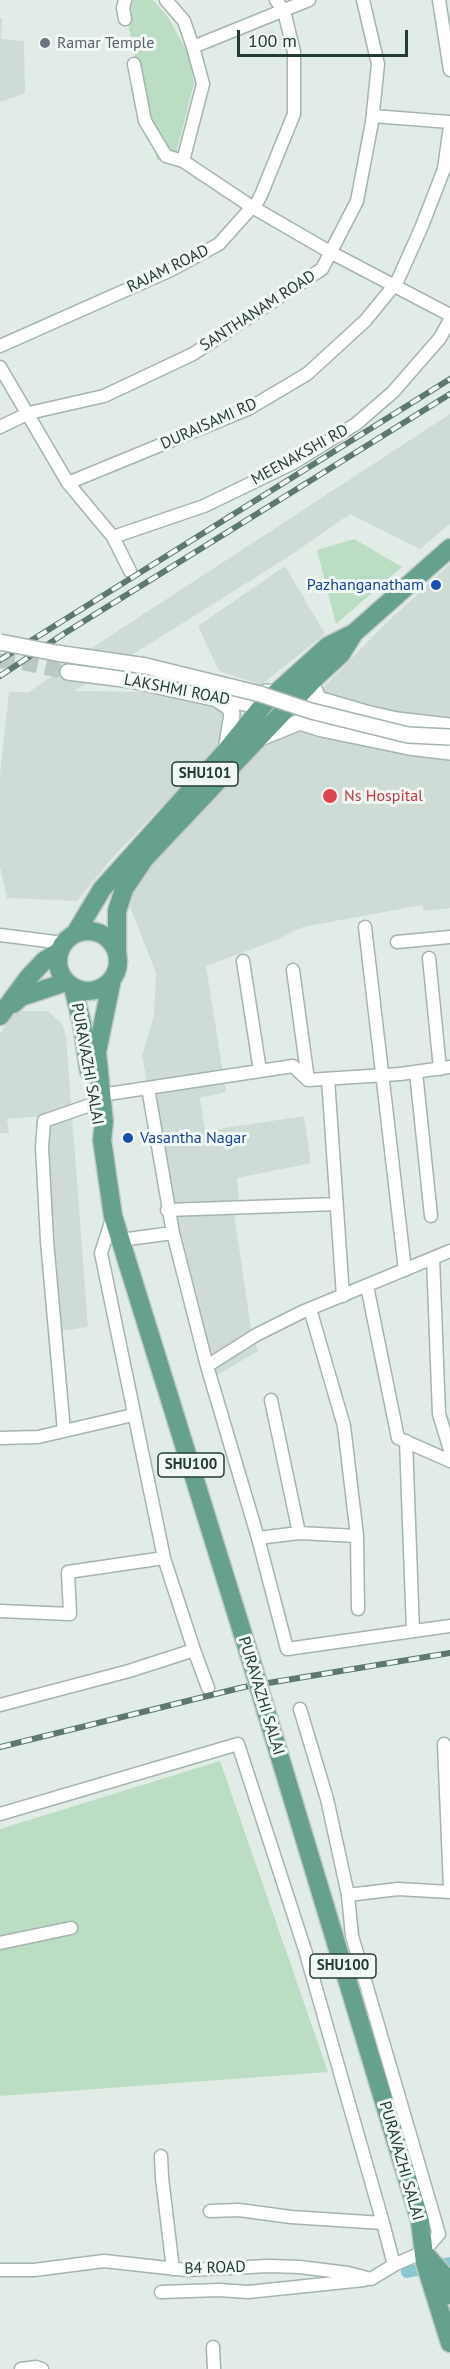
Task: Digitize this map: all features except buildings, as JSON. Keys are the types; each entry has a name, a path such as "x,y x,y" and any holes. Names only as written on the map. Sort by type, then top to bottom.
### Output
{"main road":[{"name":"SHU101","path":"66,943 102,889 275,693 328,646 354,633 447,556"},
{"name":"SHU101","path":"112,979 117,970 117,911 124,889 145,858 316,676 341,654 354,633"},
{"path":"3,1012 28,978 44,961 85,931 104,936 117,951"},
{"path":"66,943 58,967 69,984"},
{"path":"3,1012 21,997 69,984 90,991 98,990 112,979"},
{"name":"PURAVAZHI SALAI","path":"97,1100 98,1052 112,979"},
{"name":"PURAVAZHI SALAI","path":"69,984 82,1024 97,1100 104,1122 102,1140 113,1216 253,1667 420,2221 450,2343"},
{"name":"PURAVAZHI SALAI","path":"430,2265 450,2295"}],"street":[{"path":"125,0 123,8 125,19"},
{"path":"166,0 184,21 203,84 183,161"},
{"name":"RAJAM ROAD","path":"0,346 171,270 219,244 253,207 261,195 294,114 294,52 284,11 276,0"},
{"path":"193,47 309,0"},
{"name":"SANTHANAM ROAD","path":"0,427 29,413 104,396 193,354 322,269 357,201 373,116 378,64 363,0"},
{"path":"439,0 450,70"},
{"path":"134,64 145,121 166,156 183,161 253,207 330,252 450,317"},
{"path":"373,116 450,122"},
{"name":"DURAISAMI RD","path":"68,483 248,409 307,374 365,321 394,285 422,226 444,169 450,126"},
{"name":"MEENAKSHI RD","path":"113,537 204,506 295,462 356,424 393,392 440,338 450,317"},
{"path":"0,367 68,483 113,537 130,571"},
{"path":"0,642 146,666 260,694 311,711 408,735 450,737"},
{"name":"LAKSHMI ROAD","path":"68,672 131,680 217,699 252,704 266,693 299,694 397,720 450,726"},
{"path":"316,676 315,689 318,699"},
{"path":"217,699 230,708 232,714 226,751"},
{"path":"256,739 300,722 322,729 409,747 450,752"},
{"path":"365,927 405,1270"},
{"path":"0,935 66,943"},
{"path":"397,942 450,937"},
{"path":"64,1431 46,1241 42,1147 44,1121 97,1100 148,1088 292,1065 308,1080 445,1068 429,958"},
{"path":"243,961 261,1071"},
{"path":"293,970 308,1080"},
{"path":"416,1072 431,1216"},
{"path":"328,1078 343,1296"},
{"path":"148,1088 167,1210 207,1366 258,1538 287,1649 450,1626"},
{"path":"167,1210 336,1204"},
{"path":"113,1216 101,1253 133,1415 164,1558 208,1688"},
{"path":"120,1240 173,1233"},
{"path":"207,1366 256,1335 310,1309 450,1251"},
{"path":"433,1258 440,1414 450,1450"},
{"path":"367,1286 398,1438 450,1461"},
{"path":"310,1309 344,1426 357,1536 358,1609"},
{"path":"271,1400 299,1533"},
{"path":"0,1438 38,1437 133,1415"},
{"path":"406,1441 413,1631"},
{"path":"258,1538 299,1533 357,1536"},
{"path":"0,1611 70,1614 68,1572 164,1558"},
{"path":"0,1705 129,1671 194,1650"},
{"path":"161,2292 219,2290 248,2292 342,2284 371,2279 394,2265 430,2265 444,2233 352,1936 348,1895 327,1799 300,1709"},
{"path":"0,1814 238,1744 305,1950 394,2265"},
{"path":"444,1744 450,1888"},
{"path":"348,1895 398,1889 450,1892"},
{"path":"0,1943 71,1928"},
{"path":"161,2156 173,2269"},
{"path":"210,2211 239,2210 291,2217 383,2223"},
{"name":"B4 ROAD","path":"0,2270 34,2270 104,2261 186,2270 268,2266 300,2267 348,2273 371,2279"},
{"path":"213,2347 214,2369"},
{"path":"21,2369 36,2367 42,2369"}],"shaded area":[{"path":"0,18 2,18 1,39 24,41 25,93 0,102"},
{"path":"450,414 450,524 420,549 350,514 288,557 74,691 151,692 220,710 229,719 225,741 113,857 77,901 7,898 0,867 0,774 9,692 29,692 84,653"},
{"path":"450,564 450,908 424,911 422,905 303,927 276,940 206,966 226,1092 200,1098 205,1131 304,1116 311,1163 237,1178 240,1214 234,1214 252,1335 258,1351 216,1376 214,1383 184,1277 142,1056 154,1015 156,973 130,907 136,881 189,819 269,737 285,727 383,626"},
{"path":"285,566 325,634 261,685 219,671 198,626"},
{"path":"21,1011 48,1011 62,1024 66,1036 88,1327 55,1332 42,1116 7,1119 9,1134 0,1133 0,1033 13,1015"}],"green space":[{"path":"123,0 153,0 168,17 188,53 194,83 175,158 157,160"},
{"path":"354,539 402,567 336,624 317,550"},
{"path":"220,1761 328,2072 0,2096 0,1829"}],"waterway":[{"path":"407,2272 450,2263"}],"tunnel":[{"path":"0,661 15,661 68,672"}],"railway":[{"path":"0,660 450,379"},
{"path":"0,676 65,633 450,394"},
{"path":"0,1747 244,1687 450,1653"}],"place":[{"name":"Ramar Temple","path":"45,43"},
{"name":"Pazhanganatham","path":"436,585"},
{"name":"Ns Hospital","path":"330,796"},
{"name":"Vasantha Nagar","path":"128,1138"}]}
